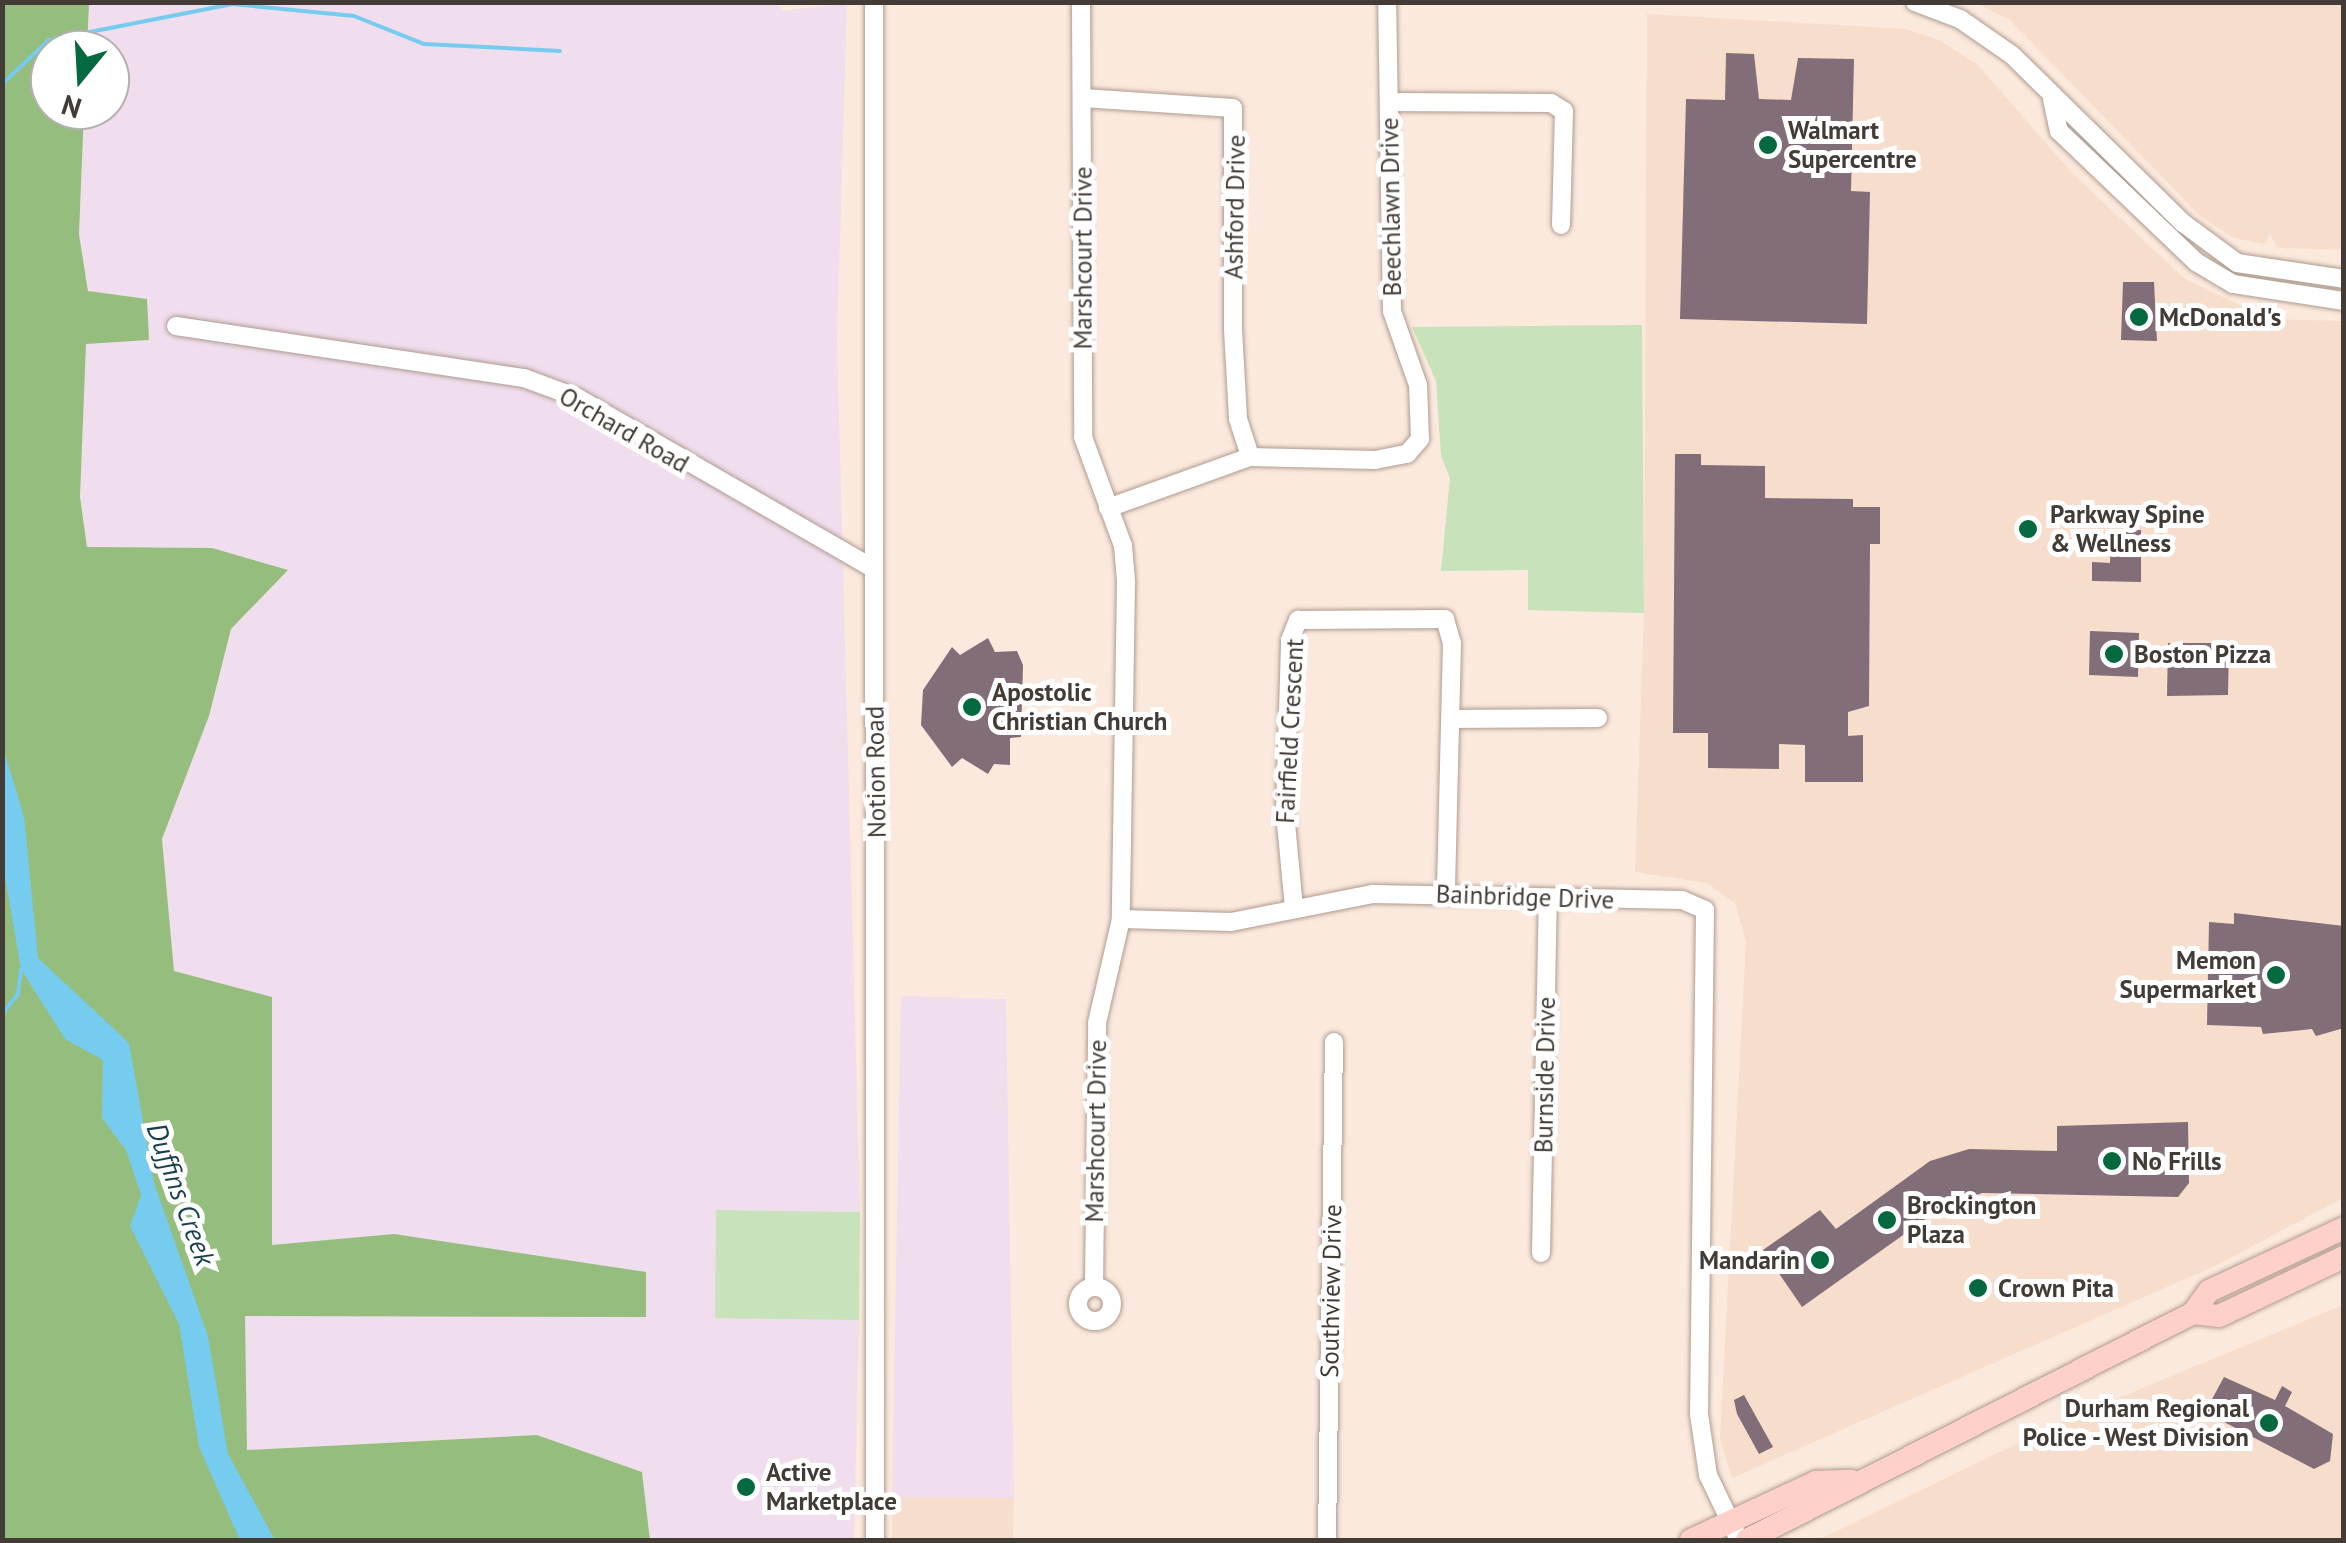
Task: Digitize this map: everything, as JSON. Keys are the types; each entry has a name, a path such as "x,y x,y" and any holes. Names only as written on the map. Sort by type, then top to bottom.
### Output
{"main road":[{"path":"1747,1540 1828,1504 1851,1482 2193,1312 2209,1291 2344,1228"},
{"path":"2193,1312 2219,1316 2344,1258"},
{"path":"2319,1270 2344,1280"},
{"path":"1691,1540 1735,1531 1816,1482 1851,1482"}],"street":[{"name":"Marshcourt Drive","path":"1081,2 1082,437 1108,508"},
{"name":"Beechlawn Drive","path":"1108,508 1250,457 1375,460 1406,454 1420,440 1418,385 1392,311 1387,2"},
{"path":"1915,2 1960,19 2012,54 2052,99 2077,113 2196,262 2233,284 2344,301"},
{"name":"Notion Road","path":"874,1540 875,4"},
{"name":"Ashford Drive","path":"1084,98 1233,108 1234,347 1238,419 1250,457"},
{"path":"1390,102 1551,103 1564,111 1561,225"},
{"path":"2131,185 2237,264 2344,279"},
{"name":"Orchard Road","path":"176,326 524,378 578,398 872,568"},
{"path":"1108,508 1123,546 1126,583 1121,919"},
{"name":"Fairfield Crescent","path":"1294,908 1286,814 1290,640 1298,620 1442,615 1452,643 1446,894"},
{"path":"1452,718 1598,718"},
{"name":"Bainbridge Drive","path":"1121,919 1231,922 1373,894 1682,900 1705,910 1699,1414 1708,1475 1735,1531"},
{"name":"Burnside Drive","path":"1541,1253 1548,898"},
{"name":"Marshcourt Drive","path":"1094,1286 1097,1024 1121,919"},
{"name":"Southview Drive","path":"1327,1540 1334,1042"}],"shaded area":[{"path":"776,2 782,11 847,3 837,340 860,1212 716,1210 715,1317 859,1320 854,1540 650,1540 642,1472 537,1435 247,1450 244,1316 645,1317 394,1234 272,1246 272,998 174,971 162,839 209,716 231,629 288,570 212,548 87,548 80,497 86,344 149,339 146,299 89,292 79,234 83,130 130,130 130,30 88,30 89,3"},
{"path":"1976,3 2343,3 2343,250 2278,248 2269,233 2266,244 2233,238 2199,215 2010,20"},
{"path":"1647,14 1905,29 1939,40 1978,65 2073,174 2185,279 2269,319 2343,321 2343,1198 2217,1265 1732,1478 1720,1439 1746,941 1735,903 1707,883 1635,872 1644,613"},
{"path":"901,996 1006,999 1014,1498 892,1497"},
{"path":"2343,1305 2343,1540 1818,1540 2068,1419"},
{"path":"892,1497 1014,1498 1013,1540 892,1540"}],"green space":[{"path":"3,3 89,3 88,30 30,30 30,130 83,130 79,234 88,291 147,299 149,340 86,344 80,497 87,547 212,548 288,570 231,629 209,716 162,839 174,971 272,997 272,1245 394,1234 646,1272 646,1317 245,1316 247,1450 537,1435 642,1472 650,1540 3,1540"},
{"path":"1642,325 1644,613 1528,610 1528,570 1441,571 1450,478 1441,456 1436,381 1412,327"},
{"path":"716,1210 860,1212 859,1320 715,1318"}],"water":[{"name":"Duffins Creek","path":"2,744 24,817 38,958 129,1043 154,1183 208,1336 228,1454 275,1540 240,1540 199,1447 179,1324 130,1226 141,1195 126,1150 102,1118 103,1060 65,1039 21,969 3,865"}],"building":[{"name":"Walmart Supercentre","path":"1726,53 1754,54 1759,99 1791,100 1798,58 1854,59 1851,191 1870,192 1867,324 1680,319 1686,99 1725,100"},
{"name":"McDonald's","path":"2123,282 2154,282 2157,341 2121,340"},
{"path":"1675,454 1701,454 1701,465 1765,466 1765,498 1853,499 1853,507 1880,507 1880,544 1870,544 1869,706 1848,712 1848,736 1863,735 1863,782 1805,782 1805,745 1779,744 1779,769 1708,768 1708,733 1673,733"},
{"path":"2111,530 2141,530 2141,582 2092,581 2092,562 2110,563"},
{"name":"Boston Pizza","path":"2090,631 2139,633 2138,677 2089,675"},
{"name":"Apostolic Christian Church","path":"988,638 995,652 1017,651 1023,665 1021,737 1010,738 1010,765 994,764 988,774 962,758 952,767 921,725 923,690 952,647 960,655"},
{"path":"2168,643 2229,643 2228,695 2167,696"},
{"name":"Memon Supermarket","path":"2234,913 2344,926 2344,1028 2316,1036 2312,1029 2263,1034 2261,1027 2207,1025 2209,922 2234,924"},
{"name":"Brockington Plaza","path":"2188,1122 2189,1183 2178,1197 1982,1193 1941,1208 1802,1307 1763,1250 1820,1210 1836,1229 1930,1161 1969,1149 2057,1151 2057,1126"},
{"name":"Durham Regional Police - West Division","path":"2224,1377 2275,1400 2282,1386 2292,1392 2285,1406 2333,1434 2330,1461 2314,1469 2205,1412"},
{"path":"1744,1395 1773,1447 1759,1454 1737,1414 1734,1400"}],"waterway":[{"path":"2,84 49,40 232,4 354,16 424,44 560,51"},
{"path":"2,1014 18,994 21,969"}],"place":[{"name":"Walmart Supercentre","path":"1768,145"},
{"name":"McDonald's","path":"2139,317"},
{"name":"Parkway Spine & Wellness","path":"2028,529"},
{"name":"Boston Pizza","path":"2114,654"},
{"name":"Apostolic Christian Church","path":"972,707"},
{"name":"Memon Supermarket","path":"2276,975"},
{"name":"No Frills","path":"2112,1161"},
{"name":"Brockington Plaza","path":"1887,1220"},
{"name":"Mandarin","path":"1820,1260"},
{"name":"Crown Pita","path":"1978,1288"},
{"name":"Durham Regional Police - West Division","path":"2269,1423"},
{"name":"Active Marketplace","path":"746,1487"}]}
